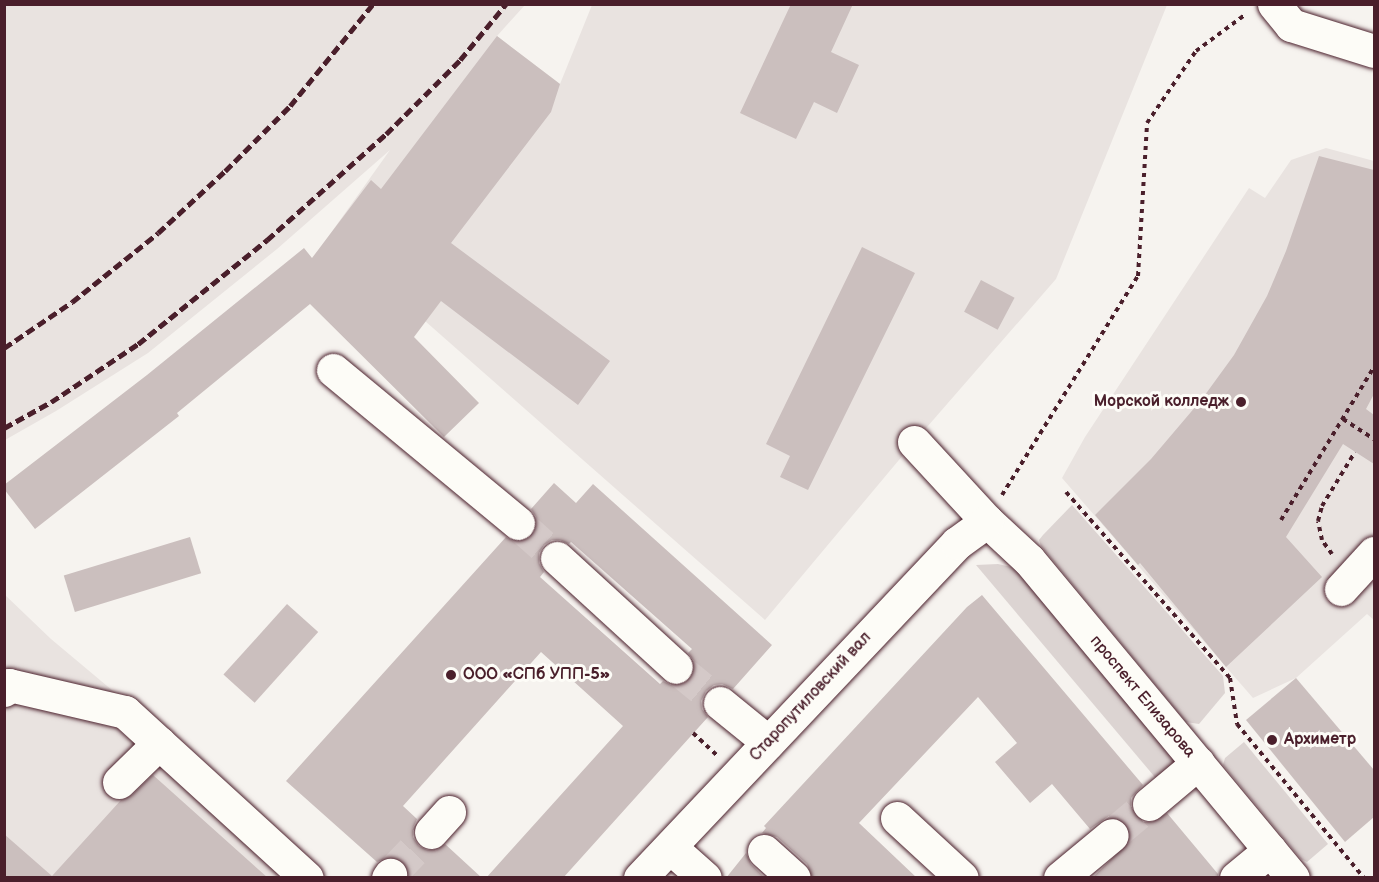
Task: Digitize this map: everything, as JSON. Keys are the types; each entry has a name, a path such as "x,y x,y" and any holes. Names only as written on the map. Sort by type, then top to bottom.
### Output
{"street":[{"path":"1262,8 1291,25 1374,51"},
{"path":"333,370 518,523"},
{"name":"проспект Елизарова","path":"914,442 987,521 1029,560 1293,878"},
{"name":"Старопутиловский вал","path":"640,878 957,543 987,521"},
{"path":"1356,587 1374,553"},
{"path":"556,558 676,667"},
{"path":"4,690 9,685 124,712 307,878"},
{"path":"720,703 768,742"},
{"path":"119,782 159,743"},
{"path":"1149,804 1198,763"},
{"path":"897,818 962,878"},
{"path":"1060,878 1112,835"},
{"path":"670,848 705,878"},
{"path":"1236,878 1270,850"},
{"path":"764,851 794,878"}],"path":[{"path":"987,521 1040,430 1138,276 1147,123 1196,51 1262,8"},
{"path":"1281,520 1374,367"},
{"path":"1343,419 1374,439"},
{"path":"1355,452 1322,506 1318,521 1322,540 1356,587"},
{"path":"1066,492 1230,678 1237,724 1364,878"},
{"path":"693,733 718,756"}],"shaded area":[{"path":"5,5 525,5 497,36 560,84 592,5 1167,5 1056,279 914,442 765,620 425,321 323,244 390,150 277,249 148,353 5,440"},
{"name":"Морской колледж","path":"1326,148 1374,161 1374,620 1367,614 1296,678 1253,698 1062,478 1085,437 1249,188 1265,198 1291,160"},
{"path":"1072,505 1223,676 1225,693 1199,724 1186,722 1041,546 1039,540"},
{"path":"998,564 1011,567 1025,576 1171,753 1175,762 1159,782 976,565"},
{"path":"4,594 51,639 131,706 113,725 284,877 5,877"},
{"path":"1244,742 1328,844 1307,862 1301,859 1223,765 1225,758"}],"building":[{"path":"791,4 853,4 831,52 859,65 837,113 814,102 796,139 740,113"},
{"path":"497,36 560,84 551,112 451,243 610,361 578,405 441,301 414,337 479,403 444,437 310,304 177,413 179,416 35,529 4,489 4,485 147,375 304,248 312,258 371,180 381,189"},
{"name":"Морской колледж","path":"1319,156 1374,170 1374,394 1366,409 1374,415 1374,464 1343,444 1286,537 1322,577 1226,667 1140,563 1138,565 1095,515 1151,459 1202,399 1234,355 1267,296 1286,251"},
{"path":"862,247 915,273 808,490 780,477 790,456 766,444"},
{"path":"981,280 1015,298 998,330 964,312"},
{"name":"ООО «СПб УПП-5»","path":"554,483 576,503 593,484 772,645 733,689 722,684 714,685 706,691 701,701 702,709 708,717 563,878 486,878 623,726 541,652 403,806 417,819 413,828 413,837 419,846 427,850 436,850 445,844 482,878 408,878 407,867 401,860 391,856 377,862 286,781 506,537 515,542 525,540 532,535 537,526 536,517 531,509","holes":["552,540 560,540 569,544 571,542 692,649 688,653 694,661 694,670 689,680 681,685 671,685 663,681 660,684 540,577 544,572 539,563 539,553 544,545"]},
{"path":"190,537 201,573 75,612 64,576"},
{"path":"982,595 1143,785 1131,798 1131,808 1135,816 1143,822 1152,822 1167,813 1218,874 1218,878 1092,878 1129,842 1131,832 1127,824 1119,818 1109,816 1090,829 1052,784 1030,803 995,762 1017,743 978,697 859,823 917,878 812,878 807,864 777,837 762,833 766,828 764,826 967,607"},
{"path":"287,604 318,632 255,703 223,675"},
{"path":"1296,678 1374,770 1374,817 1345,842 1246,720"},
{"path":"153,775 268,878 4,878 4,834 52,876 121,800 132,795"},
{"path":"746,853 751,864 765,878 726,878"}],"tunnel":[{"path":"518,523 557,558"},
{"path":"676,667 720,703"},
{"path":"1112,835 1149,804"},
{"path":"390,875 431,832"}],"railway":[{"path":"4,348 72,302 158,233 225,171 290,106 373,4"},
{"path":"4,428 51,402 138,344 267,240 386,134 460,60 506,4"}],"place":[{"name":"Морской колледж","path":"1241,402"},
{"name":"ООО «СПб УПП-5»","path":"451,675"},
{"name":"Архиметр","path":"1272,740"}]}
